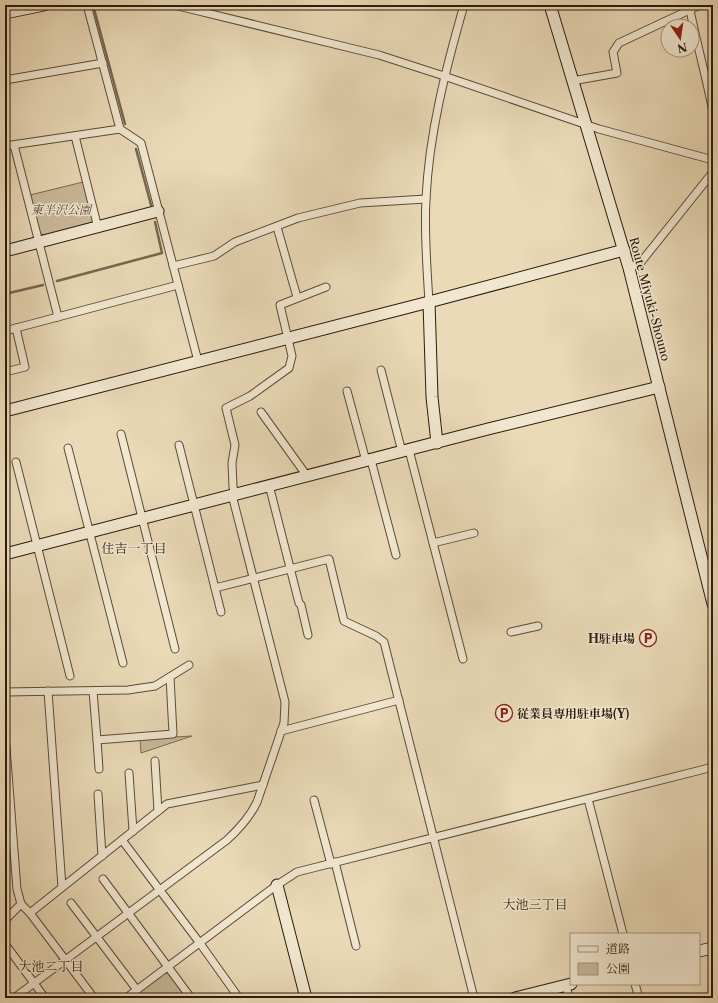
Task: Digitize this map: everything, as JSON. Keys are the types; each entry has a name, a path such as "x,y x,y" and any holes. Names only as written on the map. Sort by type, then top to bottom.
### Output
{"street":[{"path":"5,13 44,5"},
{"path":"87,5 120,129 141,143 198,362"},
{"path":"174,5 206,9 379,55 599,129 713,159"},
{"path":"437,443 432,398 426,198 432,140 444,76 464,5"},
{"name":"Route Miyuki-Shouno","path":"550,5 629,268 713,604"},
{"path":"572,81 617,73 613,52 619,43 690,7 700,5"},
{"path":"690,7 695,38 706,77 713,112"},
{"path":"5,80 103,64"},
{"path":"5,146 120,129"},
{"path":"75,136 98,228"},
{"path":"14,145 58,317"},
{"path":"629,268 640,262 713,172"},
{"path":"173,266 214,256 235,242 298,218 360,203 426,198"},
{"path":"5,251 98,228 158,211"},
{"path":"277,227 297,297"},
{"path":"5,411 429,302 624,250"},
{"path":"5,331 178,286"},
{"path":"14,998 227,840 240,828 253,811 284,723 285,702 253,579 234,494 232,463 235,445 226,408 250,396 289,368 292,356 280,305 297,297 326,287"},
{"path":"5,372 25,367 16,328"},
{"path":"381,370 433,543 463,659"},
{"path":"5,554 269,485 659,387"},
{"path":"347,391 396,555"},
{"path":"261,412 307,476"},
{"path":"121,434 175,649"},
{"path":"179,445 221,612"},
{"path":"68,448 123,663"},
{"path":"16,462 70,676"},
{"path":"269,485 291,569 298,603 300,605 308,635"},
{"path":"433,543 474,533"},
{"path":"215,588 329,559 344,621 376,636 384,642 400,700 433,838 474,998"},
{"path":"511,632 538,626"},
{"path":"5,692 128,690 155,686 189,665"},
{"path":"97,740 174,734 170,677"},
{"path":"93,691 99,769"},
{"path":"48,692 62,887"},
{"path":"281,731 400,700"},
{"path":"5,736 17,888 21,904 30,913 94,998"},
{"path":"155,761 158,811"},
{"path":"126,998 276,885 297,872 713,767"},
{"path":"129,773 133,831"},
{"path":"30,913 167,804 263,785"},
{"path":"98,794 102,856"},
{"path":"588,798 623,933"},
{"path":"314,800 356,946"},
{"path":"122,840 199,942 237,997"},
{"path":"103,879 191,998"},
{"path":"276,885 306,998"},
{"path":"71,903 137,990"},
{"path":"5,920 21,904"},
{"path":"8,948 45,998"},
{"path":"700,952 713,948"},
{"path":"515,998 568,984 569,998"},
{"path":"636,985 639,998"}],"green space":[{"name":"東半沢公園","path":"83,182 93,221 90,225 45,236 40,233 30,195"},
{"path":"192,736 141,753 140,739"},
{"path":"165,973 169,974 188,998 132,998"}],"waterway":[{"path":"93,5 125,124"},
{"path":"136,149 151,205"},
{"path":"57,281 162,253 155,222"},
{"path":"5,294 43,285"}],"place":[{"name":"H駐車場","path":"648,638"},
{"name":"従業員専用駐車場(Y)","path":"504,713"}],"district":[{"name":"住吉一丁目","path":"134,548"},
{"name":"大池三丁目","path":"535,904"},
{"name":"大池二丁目","path":"51,966"}]}
